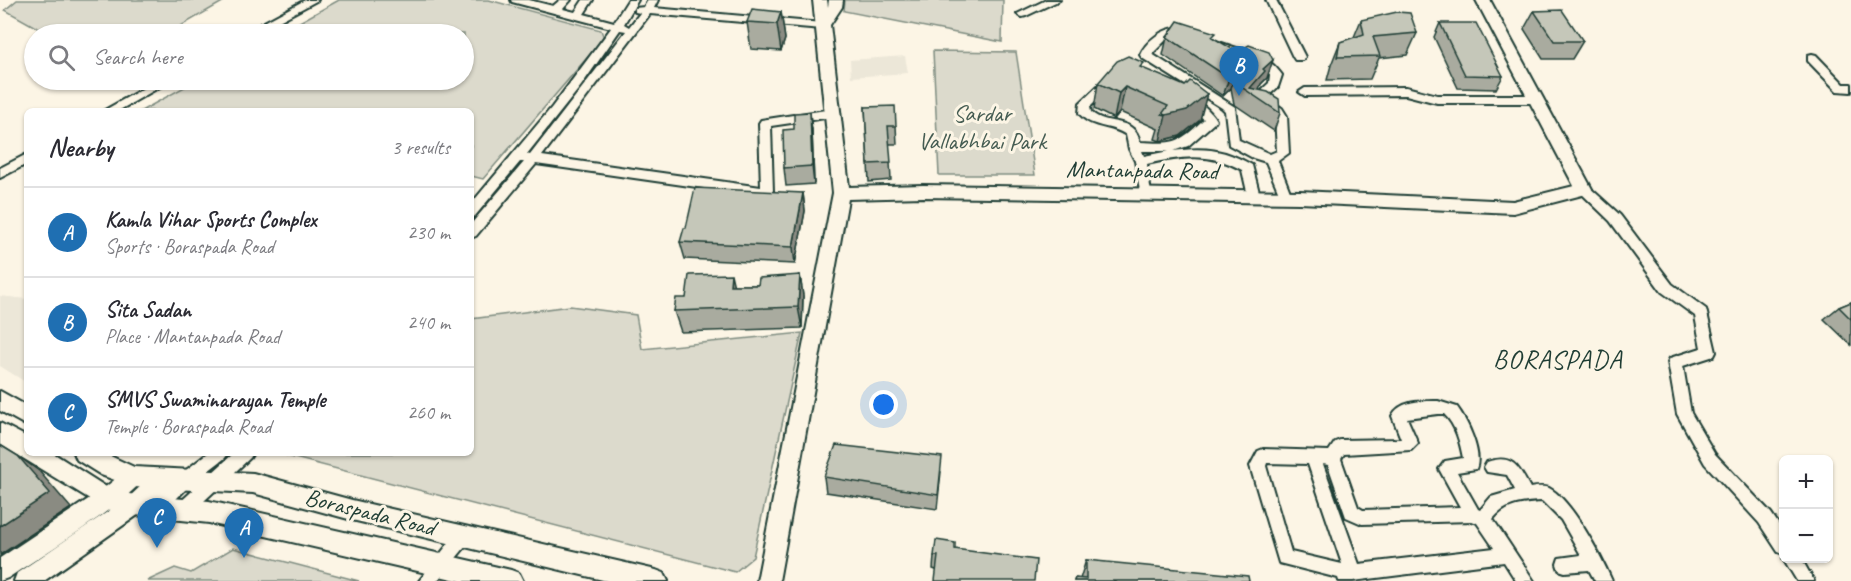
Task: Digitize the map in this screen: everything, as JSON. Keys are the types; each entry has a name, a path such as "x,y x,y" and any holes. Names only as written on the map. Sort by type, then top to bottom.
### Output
{"main road":[{"path":"0,400 24,415"},
{"path":"0,432 24,447"},
{"name":"Boraspada Road","path":"39,456 106,499 146,506 209,512 434,572 511,581"},
{"name":"Boraspada Road","path":"90,456 110,468 134,477 253,483 352,510 656,581"}],"street":[{"path":"266,24 313,0"},
{"path":"516,0 617,27 633,29"},
{"path":"555,10 566,0"},
{"path":"578,16 588,0"},
{"path":"768,581 841,193 820,0"},
{"path":"822,26 835,7 836,0"},
{"path":"1022,14 1055,0"},
{"path":"1271,0 1299,57"},
{"path":"1483,0 1584,189 1615,218 1667,288 1701,313 1708,352 1675,362 1684,414 1710,459 1765,518 1779,539"},
{"path":"475,215 617,27 631,4 822,26"},
{"path":"475,215 532,161 650,6"},
{"path":"1272,164 1238,147 1233,142 1231,111 1226,105 1153,61 1146,55 1148,50 1169,31 1178,31 1224,49 1256,58 1268,65 1276,75 1274,84 1261,96 1262,102 1278,111 1281,116 1283,153 1272,164 1271,174 1282,197"},
{"path":"1812,58 1841,88 1851,88"},
{"path":"1115,76 1084,106 1085,113 1097,122 1118,124 1135,136 1135,146 1141,160 1144,194"},
{"path":"115,108 148,90"},
{"path":"1305,92 1406,91 1437,99 1537,99"},
{"path":"1135,146 1180,146 1187,143 1210,120 1206,113 1173,94"},
{"path":"516,158 767,192 765,123 832,113"},
{"path":"1141,160 1184,154 1228,156 1236,164 1248,168 1254,196"},
{"path":"0,174 24,160"},
{"name":"Mantanpada Road","path":"841,193 923,191 1254,196 1513,207 1584,189"},
{"path":"1333,458 1340,447 1406,446 1410,442 1399,416 1405,410 1448,408 1455,413 1471,455 1471,464 1450,465 1447,469 1477,516 1508,554 1526,581"},
{"path":"25,581 146,506 175,479 215,456"},
{"path":"184,509 242,456"},
{"path":"1333,458 1263,456 1258,466 1285,558 1347,577 1508,554"},
{"path":"1313,458 1351,562 1347,577"},
{"path":"1333,458 1352,512 1362,517 1477,516 1497,502 1526,495 1545,494 1557,502 1567,515 1604,581"},
{"path":"1492,467 1507,467 1512,470 1526,495"},
{"path":"0,571 106,499 134,477"},
{"path":"434,572 465,535"},
{"path":"1565,564 1594,562"},
{"path":"1794,563 1806,581"}],"shaded area":[{"path":"905,56 908,73 851,77 850,60"},
{"path":"0,296 24,299 24,381 0,366"}],"green space":[{"path":"17,0 226,0 184,24 30,24 5,10"},
{"path":"339,0 489,0 601,30 604,38 483,179 474,177 474,108 146,108 179,90 474,90 474,24 296,24"},
{"path":"845,0 1003,0 1002,42 844,11"},
{"name":"Sardar Vallabhbai Park","path":"933,51 1016,52 1035,175 939,175"},
{"path":"570,306 636,315 642,349 802,333 753,557 735,572 287,456 474,456 474,319"},
{"path":"233,548 359,581 147,581 175,568 191,573"}],"building":[{"path":"752,9 781,12 777,24 747,22"},
{"path":"1562,10 1583,41 1554,41 1534,11"},
{"path":"1397,12 1410,13 1417,33 1373,37 1380,56 1337,57 1340,42 1364,34 1361,20"},
{"path":"1178,21 1216,33 1212,37 1237,52 1249,45 1269,52 1273,60 1263,69 1265,71 1250,88 1268,92 1279,99 1280,113 1240,86 1237,70 1229,78 1167,37"},
{"path":"1440,23 1476,23 1503,76 1465,75"},
{"path":"1128,56 1144,63 1140,67 1185,86 1190,81 1207,94 1187,110 1166,115 1162,114 1168,106 1125,87 1119,93 1098,83 1117,61"},
{"path":"895,106 896,126 888,126 891,163 868,164 865,107"},
{"path":"810,112 812,166 784,168 783,130 794,129 794,113"},
{"path":"695,188 803,193 793,247 680,242 684,228 686,228"},
{"path":"731,274 730,285 758,285 759,278 800,275 798,307 674,311 676,298 686,298 689,275"},
{"path":"1851,302 1851,319 1839,307"},
{"path":"0,445 18,456 50,493 0,526"},
{"path":"836,445 942,457 938,495 824,477"},
{"path":"936,540 955,543 955,549 1036,560 1034,581 935,581 938,556 934,556"},
{"path":"1086,560 1248,576 1249,581 1074,581 1075,578 1086,579"}],"place":[{"name":"Sita Sadan","path":"1239,96"},
{"name":"SMVS Swaminarayan Temple","path":"157,548"},
{"name":"Kamla Vihar Sports Complex","path":"244,558"}],"district":[{"name":"BORASPADA","path":"1558,359"}]}
